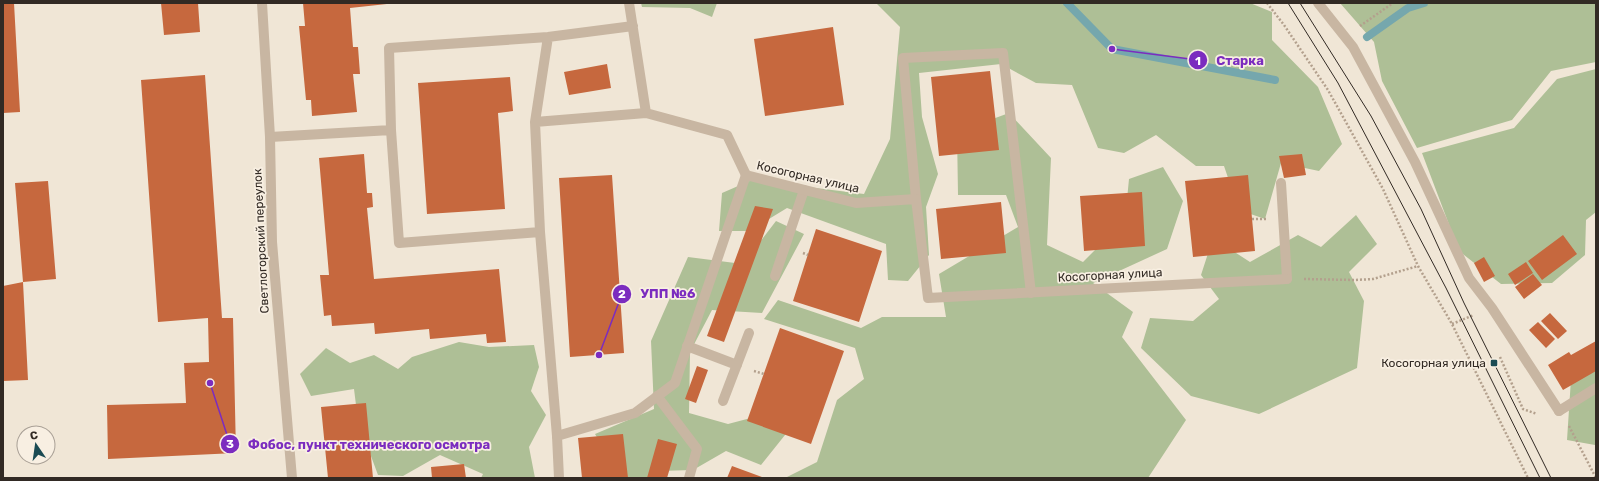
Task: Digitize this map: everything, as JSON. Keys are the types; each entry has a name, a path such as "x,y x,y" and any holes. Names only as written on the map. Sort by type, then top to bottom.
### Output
{"street":[{"name":"Светлогорский переулок","path":"262,3 270,137 272,242 292,478"},
{"path":"630,3 646,113"},
{"path":"1318,3 1353,47 1415,162 1469,278 1492,308 1559,411 1596,388"},
{"path":"540,232 399,243 391,130 389,48 548,37 633,26"},
{"path":"548,37 535,122 540,232 557,436 559,478"},
{"path":"916,199 903,58 1003,54 1031,293"},
{"path":"535,122 646,113 727,135 746,175"},
{"path":"270,137 391,130"},
{"name":"Косогорная улица","path":"557,436 634,413 675,383 746,175 856,203 916,199 928,298 1287,279"},
{"path":"1280,183 1287,279"},
{"path":"775,276 804,190"},
{"path":"723,401 749,333"},
{"path":"687,346 737,365"},
{"path":"657,396 697,449 689,478"}],"path":[{"path":"1267,3 1284,25 1328,90 1383,189 1418,266 1452,324 1528,478"},
{"path":"1344,37 1393,3"},
{"path":"1287,279 1372,279 1418,266"},
{"path":"1452,324 1479,313"},
{"path":"1498,354 1523,408 1538,414"},
{"path":"1568,425 1596,478"}],"green space":[{"path":"641,3 717,3 712,17 690,8 642,7"},
{"path":"876,3 1250,3 1272,12 1272,40 1318,87 1342,144 1319,171 1281,163 1265,219 1239,210 1224,166 1196,166 1156,135 1124,153 1098,148 1072,85 1036,83 1001,64 919,73 922,117 938,174 926,207 929,255 908,281 888,280 886,244 787,208 749,231 719,231 722,193 752,180 864,194 890,139 900,27"},
{"path":"1340,3 1596,3 1596,62 1551,71 1512,120 1417,148 1382,81 1374,42"},
{"path":"1596,69 1596,212 1586,220 1585,255 1552,283 1501,284 1459,251 1422,153 1514,128 1557,79"},
{"path":"1009,113 1051,158 1047,245 1083,262 1125,220 1129,179 1163,167 1183,201 1167,249 1093,283 1133,312 1122,337 1186,420 1148,478 785,478 817,462 837,400 864,379 855,348 764,319 778,300 861,328 882,317 946,317 939,274 1018,227 1006,195 958,195 957,132"},
{"path":"1356,215 1377,244 1349,272 1364,301 1357,368 1259,414 1191,396 1141,348 1150,318 1193,321 1219,299 1201,275 1213,238 1250,262 1298,235 1321,247"},
{"path":"776,221 804,234 762,313 712,310 690,352 689,413 728,424 770,413 789,430 761,465 726,451 693,470 658,471 659,478 607,478 612,462 595,434 654,409 651,341 688,257 743,264"},
{"path":"459,342 489,347 534,345 539,367 531,391 546,415 529,447 535,478 481,478 483,474 440,455 403,476 378,475 358,421 354,389 311,396 300,374 326,348 350,363 374,355 398,369 412,357"},
{"path":"1596,362 1596,445 1567,440 1571,379"}],"building":[{"path":"3,3 14,3 20,112 3,113"},
{"path":"161,3 198,3 200,32 164,35"},
{"path":"303,3 396,3 350,8 353,47 358,47 360,74 353,74 357,112 312,116 311,100 306,100 299,26 305,26"},
{"path":"833,27 844,105 765,116 754,39"},
{"path":"607,64 611,88 569,95 564,72"},
{"path":"990,71 999,150 939,156 931,77"},
{"path":"205,75 222,318 233,318 236,453 108,459 107,405 186,403 184,363 209,362 208,318 158,322 141,80"},
{"path":"510,77 513,111 498,113 505,209 427,214 418,83"},
{"path":"364,154 367,193 372,193 373,207 367,208 374,279 499,269 506,342 487,343 486,334 430,339 429,329 375,334 374,323 332,326 331,315 324,316 320,275 329,275 319,158"},
{"path":"1302,154 1306,175 1284,178 1279,156"},
{"path":"612,175 624,353 570,357 559,178"},
{"path":"1248,175 1255,251 1193,257 1185,181"},
{"path":"48,181 56,279 23,282 15,183"},
{"path":"1142,192 1145,246 1084,251 1080,196"},
{"path":"1001,202 1006,253 941,259 936,209"},
{"path":"755,206 773,209 724,342 707,336"},
{"path":"816,229 882,251 859,322 793,301"},
{"path":"1563,235 1577,254 1542,280 1528,261"},
{"path":"1484,257 1495,276 1484,282 1474,263"},
{"path":"1526,262 1533,273 1515,285 1508,274"},
{"path":"1533,274 1542,285 1524,299 1515,287"},
{"path":"23,282 28,380 3,381 3,286"},
{"path":"1550,313 1567,331 1558,339 1541,321"},
{"path":"1538,322 1555,339 1546,348 1529,330"},
{"path":"780,328 844,351 811,444 747,421"},
{"path":"1596,341 1596,371 1563,390 1548,365 1569,352 1571,355"},
{"path":"697,366 708,370 696,403 685,399"},
{"path":"366,403 373,478 328,478 321,407"},
{"path":"623,434 628,478 582,478 578,438"},
{"path":"658,439 677,444 667,478 647,478"},
{"path":"464,464 466,478 432,478 431,467"},
{"path":"732,466 765,478 727,478"}],"waterway":[{"path":"1067,3 1112,49 1275,80"},
{"path":"1367,37 1408,8 1424,3"}],"tram line":[{"path":"1288,3 1338,83 1446,288 1540,478"},
{"path":"1300,3 1371,116 1421,209 1464,303 1551,478"}],"place":[{"name":"Старка","path":"1112,49"},
{"name":"УПП №6","path":"599,355"},
{"name":"Косогорная улица","path":"1494,363"},
{"name":"Фобос, пункт технического осмотра","path":"210,383"}]}
